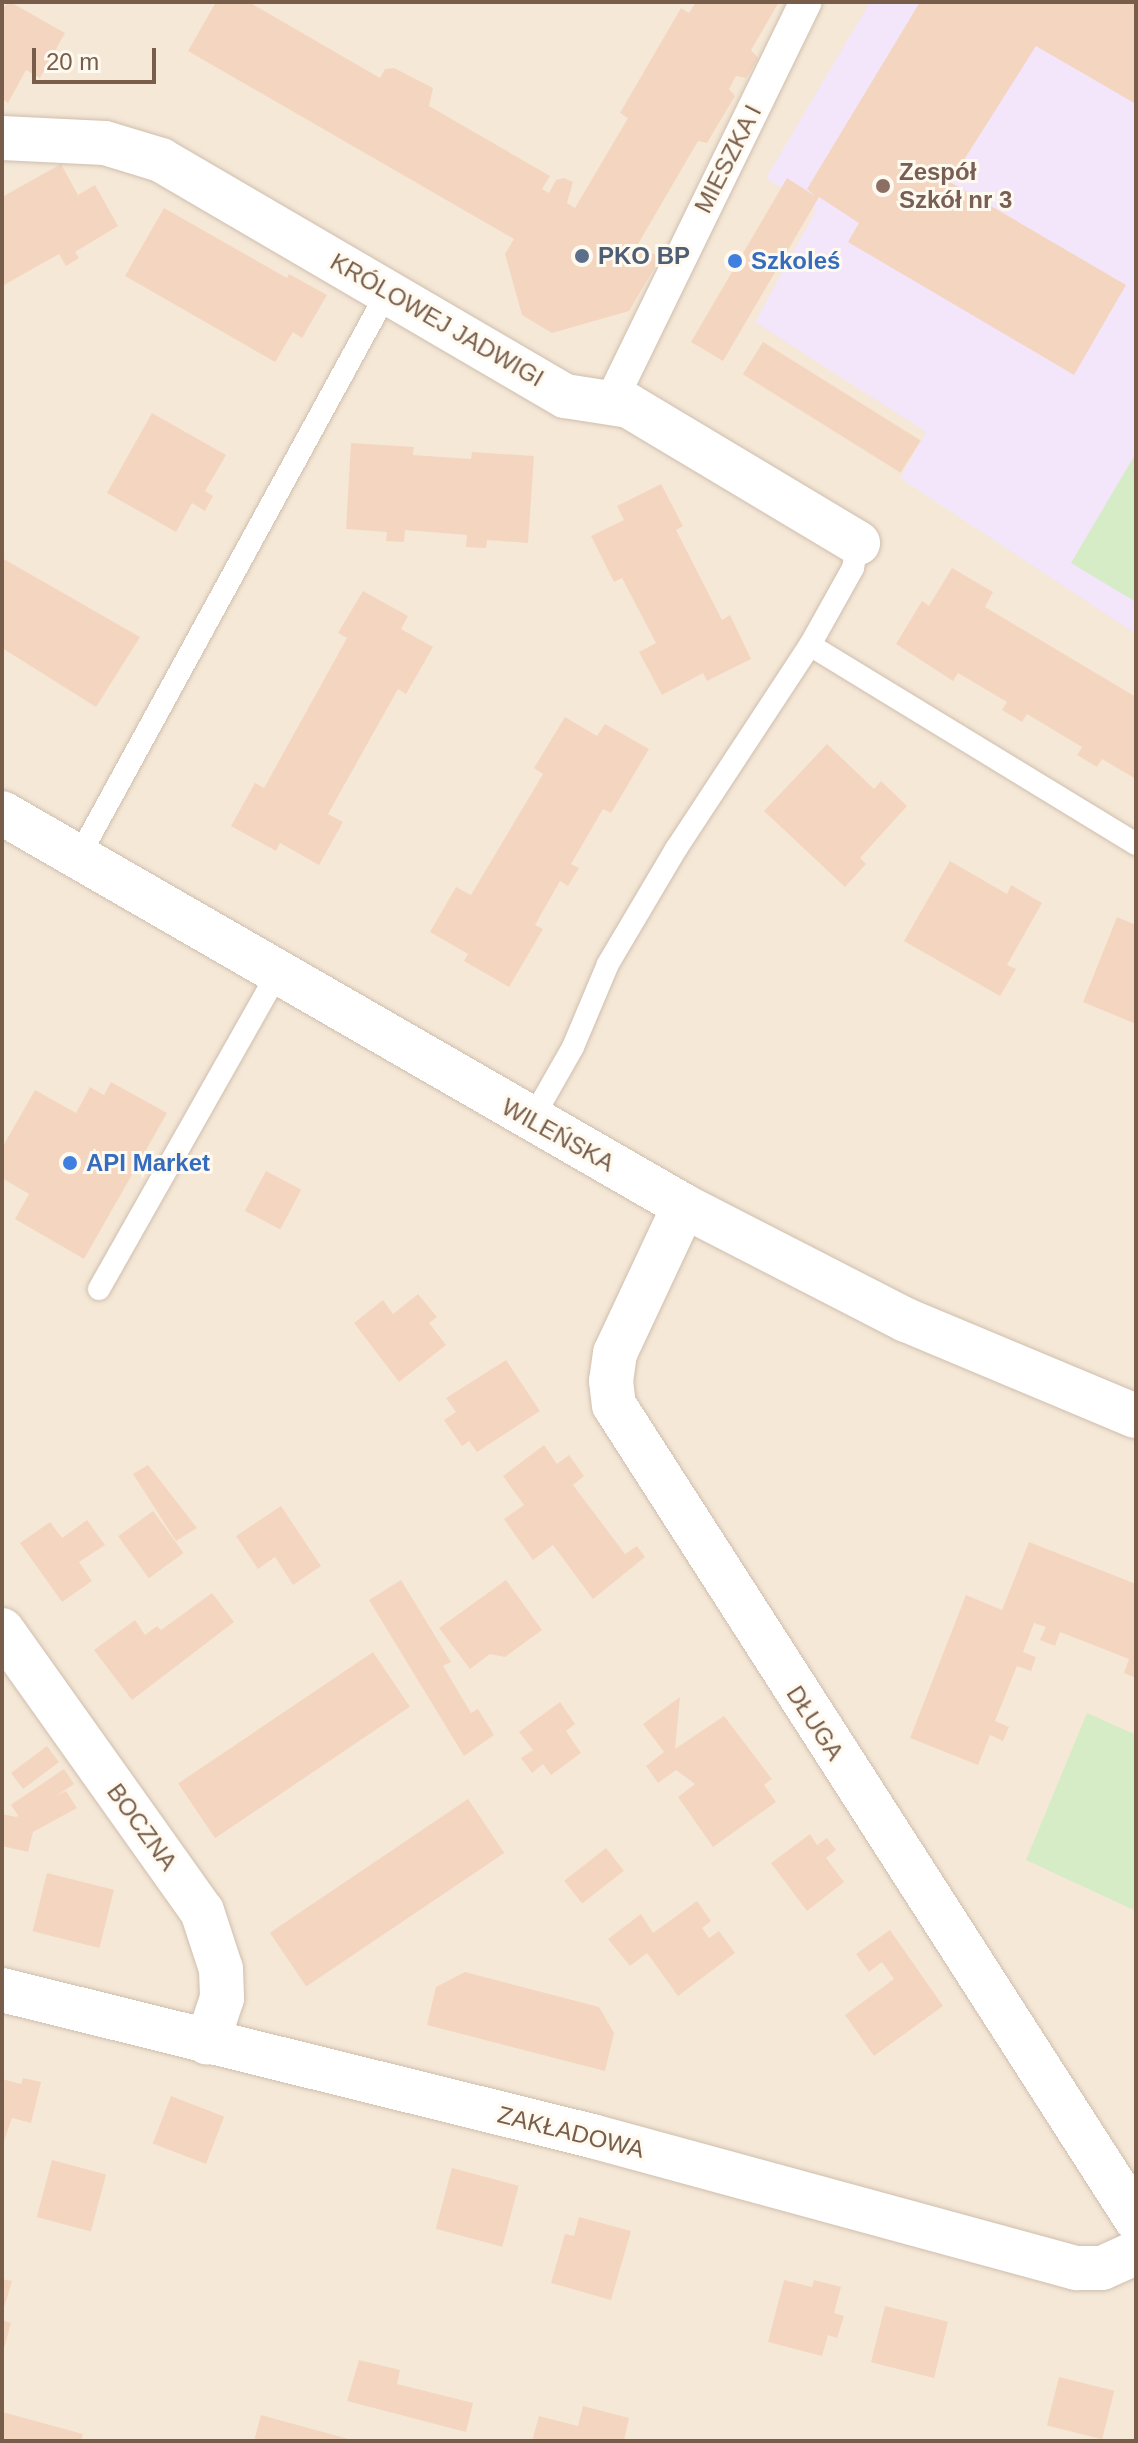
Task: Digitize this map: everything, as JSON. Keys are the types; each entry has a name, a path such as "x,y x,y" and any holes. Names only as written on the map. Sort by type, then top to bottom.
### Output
{"street":[{"name":"MIESZKA I","path":"610,403 806,2"},
{"name":"KRÓLOWEJ JADWIGI","path":"2,138 105,143 161,160 565,396 610,403 654,420 858,543"},
{"name":"WILEŃSKA","path":"2,813 531,1121 684,1206 906,1320 1136,1416"},
{"name":"DŁUGA","path":"684,1206 615,1353 614,1405 1136,2219"},
{"name":"BOCZNA","path":"2,1630 202,1911 221,1969 222,1998 207,2043"},
{"name":"ZAKŁADOWA","path":"2,1990 592,2136 1076,2268 1102,2268 1136,2253"}],"lane":[{"path":"79,856 388,291"},
{"path":"531,1121 573,1047 608,964 676,849 810,645 853,568 858,543"},
{"path":"810,645 1136,844"},
{"path":"99,1289 278,973"}],"shaded area":[{"path":"2,2 1136,2 1136,2441 2,2441"},
{"path":"870,2 1136,2 1136,634 900,478 926,432 755,322 816,210 766,178"}],"green space":[{"path":"1136,453 1136,602 1071,563"},
{"path":"1087,1713 1136,1735 1136,1911 1026,1860"}],"building":[{"path":"10,2 65,33 40,78 26,70 8,103 2,99 2,8"},
{"path":"216,2 249,2 380,78 385,69 394,68 433,88 429,106 550,176 542,189 549,193 556,180 564,178 573,182 567,203 575,208 628,118 620,113 681,8 689,13 696,2 779,2 751,50 758,58 746,78 736,76 729,89 735,96 707,143 698,141 638,244 660,258 629,311 552,333 522,315 505,254 514,239 188,51"},
{"name":"Zespół Szkół nr 3","path":"920,2 1136,2 1136,104 1036,46 950,182 1126,285 1074,375 848,242 859,223 819,197 723,361 691,342 787,178 815,196 807,189"},
{"path":"61,164 78,195 95,185 118,226 75,252 79,258 66,266 59,254 2,286 2,197"},
{"path":"164,208 287,278 289,274 327,295 302,338 293,332 275,362 125,276"},
{"path":"763,342 921,441 901,473 743,374"},
{"path":"152,413 226,455 205,491 213,496 205,511 192,503 176,532 107,493"},
{"path":"351,443 414,447 413,455 471,459 472,452 534,456 528,543 487,540 486,548 466,547 467,535 405,530 404,542 386,541 387,532 346,529"},
{"path":"661,484 683,526 676,530 722,620 730,615 751,659 707,681 703,673 662,695 639,652 656,643 622,578 614,582 591,536 624,520 617,506"},
{"path":"2,558 140,637 96,707 2,648"},
{"path":"952,568 993,592 985,607 1136,697 1136,779 1102,759 1097,767 1077,755 1082,747 1027,714 1022,722 1002,710 1007,702 958,673 953,681 896,644 922,601 929,606"},
{"path":"363,591 408,616 401,629 433,647 406,694 398,689 328,814 343,822 319,865 280,843 276,851 231,826 255,783 264,788 347,638 338,633"},
{"path":"565,717 597,736 605,724 649,749 611,813 603,809 571,864 579,868 568,886 560,881 535,925 543,929 509,987 464,961 468,954 430,932 456,887 471,895 543,774 534,768"},
{"path":"827,744 874,789 881,781 907,806 860,858 866,864 845,887 764,811"},
{"path":"950,861 1007,894 1011,885 1042,903 1007,965 1016,969 1000,996 904,941"},
{"path":"1117,917 1136,925 1136,1024 1083,1002"},
{"name":"API Market","path":"111,1082 167,1113 84,1259 15,1219 29,1194 2,1178 2,1148 35,1090 76,1113 90,1087 104,1095"},
{"path":"266,1171 301,1190 280,1230 245,1211"},
{"path":"418,1294 437,1317 429,1323 446,1345 399,1382 354,1323 383,1300 393,1314"},
{"path":"506,1360 540,1411 477,1452 469,1441 462,1446 444,1420 456,1412 446,1398"},
{"path":"544,1445 557,1464 569,1455 584,1476 573,1485 625,1554 637,1546 645,1557 593,1599 553,1545 533,1560 504,1519 524,1505 503,1476"},
{"path":"148,1465 197,1528 176,1541 133,1474"},
{"path":"281,1506 321,1566 293,1585 275,1557 258,1569 236,1536"},
{"path":"153,1511 184,1553 149,1578 118,1536"},
{"path":"87,1520 105,1545 79,1562 92,1581 62,1602 20,1543 50,1522 62,1538"},
{"path":"1029,1542 1136,1584 1136,1678 1124,1673 1129,1659 1060,1632 1055,1646 1040,1640 1046,1627 1034,1623 1023,1652 1036,1657 1031,1671 1017,1666 995,1721 1009,1727 1003,1741 990,1735 978,1765 910,1738 966,1595 1002,1610"},
{"path":"401,1580 451,1662 443,1666 471,1713 478,1709 494,1735 464,1756 369,1600"},
{"path":"506,1580 542,1630 505,1657 490,1654 470,1669 439,1628"},
{"path":"212,1593 234,1622 132,1700 94,1650 135,1620 145,1635 157,1626 161,1630"},
{"path":"373,1652 410,1707 215,1838 178,1783"},
{"path":"680,1697 675,1749 724,1716 772,1779 764,1785 776,1802 713,1847 678,1797 695,1784 676,1770 658,1783 646,1766 664,1752 643,1724"},
{"path":"560,1702 575,1724 566,1731 581,1753 551,1775 543,1764 532,1773 521,1758 533,1750 519,1732"},
{"path":"47,1746 59,1762 23,1789 11,1773"},
{"path":"64,1769 74,1784 21,1820 11,1805"},
{"path":"66,1791 77,1808 33,1832 28,1852 2,1846 2,1814 16,1817"},
{"path":"468,1799 504,1853 306,1987 270,1933"},
{"path":"810,1834 817,1845 827,1838 836,1850 826,1858 844,1882 807,1911 771,1863"},
{"path":"606,1848 624,1871 582,1903 564,1881"},
{"path":"47,1873 114,1890 99,1948 32,1931"},
{"path":"697,1901 711,1921 702,1928 709,1938 719,1931 735,1953 678,1996 647,1953 630,1966 608,1939 641,1914 653,1933"},
{"path":"890,1930 943,2006 874,2056 845,2015 894,1979 882,1962 869,1972 856,1954"},
{"path":"465,1972 599,2007 614,2033 605,2071 427,2025 436,1987"},
{"path":"23,2078 41,2082 31,2123 12,2118 2,2147 2,2079 21,2084"},
{"path":"171,2096 224,2116 206,2164 153,2144"},
{"path":"52,2160 106,2174 91,2231 37,2217"},
{"path":"452,2168 519,2186 502,2247 436,2229"},
{"path":"579,2217 631,2231 611,2300 551,2283 565,2234 574,2236"},
{"path":"2,2279 12,2281 3,2311 2,2311"},
{"path":"784,2280 812,2287 814,2280 841,2287 834,2313 844,2316 837,2338 828,2335 822,2356 768,2342"},
{"path":"885,2306 948,2322 934,2378 871,2362"},
{"path":"2,2320 11,2323 3,2352 2,2352"},
{"path":"359,2360 400,2370 397,2384 473,2403 466,2432 347,2401"},
{"path":"1059,2377 1114,2391 1102,2439 1047,2426"},
{"path":"583,2406 629,2418 624,2441 532,2441 539,2416 578,2426"},
{"path":"2,2412 83,2434 81,2441 2,2441"},
{"path":"261,2415 352,2440 352,2441 254,2441"}],"place":[{"name":"Zespół Szkół nr 3","path":"883,186"},
{"name":"PKO BP","path":"582,256"},
{"name":"Szkoleś","path":"735,261"},
{"name":"API Market","path":"70,1163"}]}
